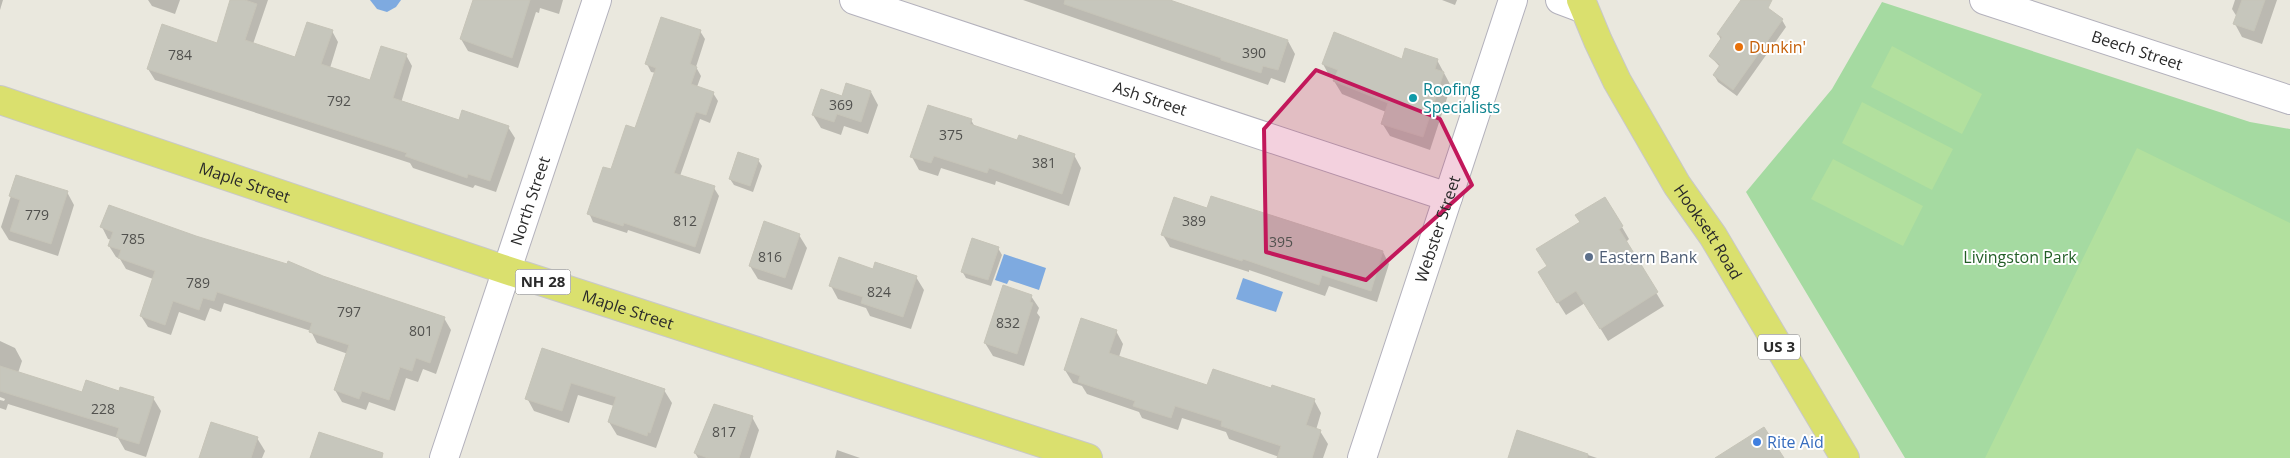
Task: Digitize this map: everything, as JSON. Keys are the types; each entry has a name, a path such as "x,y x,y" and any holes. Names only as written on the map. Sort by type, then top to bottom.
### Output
{"main road":[{"name":"Hooksett Road","path":"1575,3 1677,185 1713,236 1845,458"},
{"name":"Maple Street","path":"0,100 506,270 1088,458"}],"street":[{"name":"North Street","path":"444,458 597,0"},
{"name":"Ash Street","path":"854,0 1448,197"},
{"name":"Beech Street","path":"1984,0 2290,100"},
{"name":"Webster Street","path":"1362,458 1448,197 1517,2"}],"highlighted area":[{"path":"1316,70 1440,119 1472,185 1366,280 1266,252 1264,129"}],"green space":[{"name":"Livingston Park","path":"1882,2 2250,122 2290,129 2290,458 1905,458 1746,192 1832,89"},
{"path":"1892,46 1982,94 1962,134 1871,87"},
{"path":"1862,102 1953,149 1932,190 1842,143"},
{"path":"2137,148 2290,223 2290,458 1985,458"},
{"path":"1833,159 1923,206 1903,246 1811,199"}],"water":[{"path":"370,0 401,0 396,7 387,12 377,9"},
{"path":"1004,254 1046,268 1039,290 1009,280 1007,284 995,280"},
{"path":"1243,278 1283,292 1276,312 1236,299"}],"building":[{"path":"230,0 245,0 257,4 245,40 295,57 307,22 333,30 321,64 370,80 381,46 407,54 393,98 459,120 462,110 509,126 490,181 468,174 467,178 405,156 407,153 147,69 162,24 217,43"},
{"path":"473,0 530,0 512,58 460,39"},
{"path":"1065,0 1170,0 1288,40 1278,70 1263,66 1261,73 1064,4"},
{"name":"Dunkin'","path":"1741,0 1772,0 1768,8 1783,19 1733,90 1713,75 1720,65 1709,56 1722,37 1717,34"},
{"path":"2242,0 2265,0 2254,31 2233,24"},
{"path":"661,17 701,30 690,64 697,67 691,84 714,92 706,115 696,112 674,173 715,186 695,247 624,223 623,226 587,214 603,167 611,169 626,125 635,128 656,68 645,64"},
{"path":"1334,32 1402,59 1405,48 1438,59 1435,69 1444,72 1423,137 1381,124 1388,103 1333,81 1338,70 1322,64"},
{"path":"846,83 871,91 861,122 837,114 834,122 812,115 821,89 842,96"},
{"path":"928,105 972,119 970,124 1017,140 1019,135 1075,154 1062,194 989,168 987,173 934,156 931,163 910,157"},
{"path":"738,152 759,159 750,186 729,179"},
{"path":"16,175 68,191 51,244 10,231 20,200 9,196"},
{"path":"1211,196 1383,251 1371,291 1322,275 1319,285 1243,259 1242,261 1161,235 1174,197 1207,208"},
{"name":"Eastern Bank","path":"1605,197 1623,226 1619,229 1658,292 1600,329 1576,291 1557,303 1538,272 1547,266 1536,249 1580,222 1575,215"},
{"path":"109,205 196,236 287,264 288,261 323,276 445,317 430,363 416,358 412,371 400,367 389,400 362,391 359,399 334,390 349,345 309,332 312,323 217,292 214,301 203,298 199,310 173,301 165,325 140,316 155,271 118,258 121,250 108,246 113,232 100,227"},
{"path":"764,221 800,234 785,278 749,266"},
{"path":"972,238 999,247 988,280 961,272"},
{"path":"839,257 873,269 875,262 917,276 903,317 861,303 863,297 829,286"},
{"path":"1003,285 1032,295 1030,302 1033,303 1017,354 984,343"},
{"path":"1081,318 1117,330 1109,353 1207,385 1213,369 1271,388 1272,385 1315,399 1306,425 1321,430 1312,458 1277,458 1281,446 1221,426 1222,421 1175,406 1171,418 1133,406 1135,401 1078,382 1080,376 1064,370"},
{"path":"542,348 665,389 650,433 648,432 647,436 608,422 616,397 571,383 562,411 525,399"},
{"path":"0,366 82,392 86,380 119,391 120,387 154,397 139,444 116,437 119,428 0,391"},
{"path":"714,404 753,416 739,458 708,458 694,453"},
{"path":"211,422 258,437 251,458 199,458"},
{"name":"Rite Aid","path":"1764,427 1784,458 1715,458"},
{"path":"1517,430 1588,454 1587,458 1508,458"},
{"path":"319,432 383,453 382,458 310,458"}],"place":[{"name":"Dunkin'","path":"1739,47"},
{"name":"Roofing Specialists","path":"1413,98"},
{"name":"Eastern Bank","path":"1589,257"},
{"name":"Rite Aid","path":"1757,442"}]}
